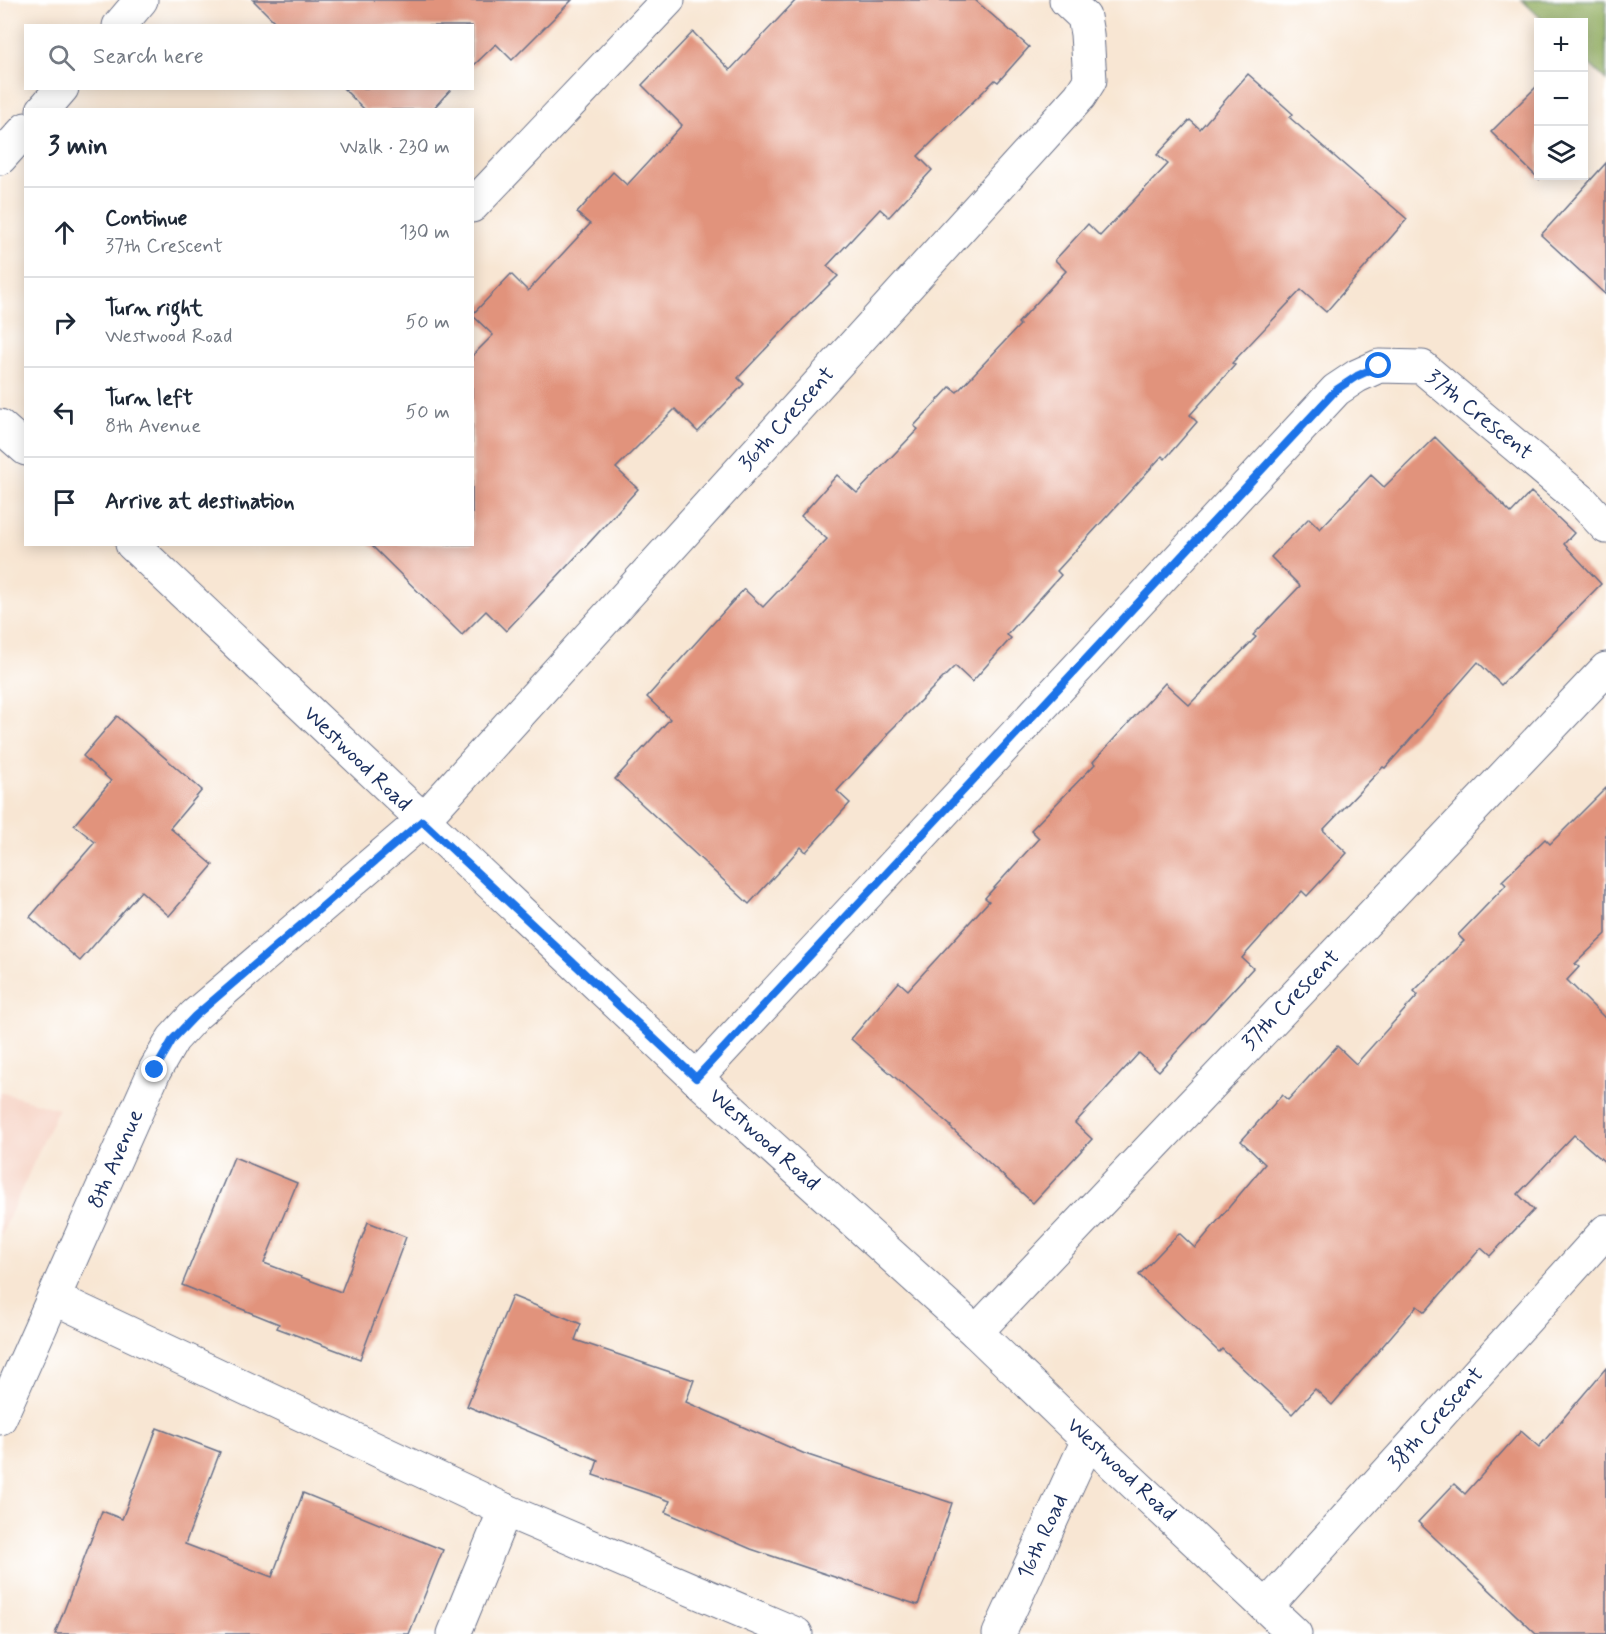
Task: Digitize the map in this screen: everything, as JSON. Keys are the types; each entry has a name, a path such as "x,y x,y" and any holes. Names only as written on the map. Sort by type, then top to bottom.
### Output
{"street":[{"path":"121,24 141,0"},
{"path":"474,205 668,0"},
{"name":"36th Crescent","path":"422,821 1080,96 1090,80 1087,34 1084,17 1066,0"},
{"path":"45,108 60,90"},
{"path":"0,158 24,131"},
{"name":"37th Crescent","path":"696,1078 1336,390 1357,376 1379,366 1422,367 1582,501 1606,527"},
{"path":"0,426 24,447"},
{"name":"Westwood Road","path":"142,548 422,821 696,1078 976,1332 1295,1634"},
{"name":"37th Crescent","path":"976,1332 1606,669"},
{"name":"8th Avenue","path":"0,1418 155,1070 173,1039 195,1016 422,821"},
{"name":"38th Crescent","path":"1267,1606 1606,1231"},
{"path":"54,1298 505,1510 796,1634"},
{"name":"16th Road","path":"999,1634 1088,1440"},
{"path":"454,1634 505,1510"}],"shaded area":[{"path":"0,1092 58,1109 0,1237"}],"green space":[{"path":"1522,0 1606,0 1606,80 1588,63 1588,18 1541,18"}],"building":[{"path":"253,0 572,0 512,60 496,44 474,65 474,24 277,24"},
{"path":"796,0 975,0 1029,47 998,82 995,80 918,156 932,170 889,217 880,209 827,266 838,276 738,378 744,384 698,432 675,409 616,468 638,489 588,544 506,631 486,611 462,635 372,546 474,546 474,354 493,335 474,317 474,313 511,274 528,291 590,224 577,213 613,172 627,185 682,125 642,85 693,32 730,70"},
{"path":"1248,74 1293,114 1290,118 1407,219 1326,312 1301,290 1232,363 1235,365 1190,415 1197,422 1165,459 1162,456 1057,571 1061,575 1007,635 1011,638 972,682 955,666 887,734 837,791 850,803 806,852 801,847 749,904 615,779 670,719 647,697 744,589 763,607 827,539 801,516 837,475 857,493 918,429 914,426 950,387 957,392 1020,325 1018,323 1066,271 1055,260 1088,224 1100,236 1168,164 1157,155 1190,120 1200,129"},
{"path":"1534,89 1534,174 1491,132"},
{"path":"345,90 450,90 434,108 363,108"},
{"path":"1606,163 1606,295 1541,235"},
{"path":"1435,437 1511,513 1531,492 1574,533 1564,544 1601,584 1501,685 1478,662 1385,768 1383,767 1323,830 1347,853 1307,896 1302,891 1242,958 1253,968 1159,1071 1139,1053 1075,1123 1092,1139 1033,1203 951,1126 851,1039 899,982 908,990 989,901 985,898 1039,838 1031,830 1095,764 1093,762 1165,683 1189,705 1256,637 1253,635 1300,586 1271,557 1309,518 1320,529 1371,475 1384,487"},
{"path":"117,716 202,790 170,828 213,865 169,916 141,891 80,961 30,917 95,842 74,825 111,781 83,756"},
{"path":"1606,788 1606,934 1575,964 1579,967 1567,980 1606,1019 1606,1163 1574,1135 1518,1194 1534,1210 1490,1256 1481,1248 1425,1312 1417,1306 1332,1405 1315,1389 1292,1414 1222,1349 1219,1352 1139,1275 1179,1233 1195,1248 1265,1164 1241,1141 1282,1095 1288,1100 1337,1046 1356,1064 1418,995 1414,991 1464,941 1458,935 1506,885 1502,881 1545,839 1550,844"},
{"path":"234,1157 297,1183 264,1263 341,1292 368,1222 406,1237 360,1359 277,1328 279,1324 182,1285"},
{"path":"512,1296 581,1324 575,1340 694,1380 686,1402 805,1454 952,1503 918,1605 751,1549 665,1512 670,1501 593,1475 598,1460 467,1406"},
{"path":"1606,1368 1606,1634 1536,1634 1418,1522 1454,1484 1465,1494 1521,1431 1539,1447"},
{"path":"157,1428 220,1452 185,1544 272,1577 303,1493 443,1550 409,1634 55,1634 102,1511 122,1519"}],"route":[{"path":"155,1070 173,1039 195,1016 422,821 696,1078 1336,390 1357,376 1379,366"}]}
